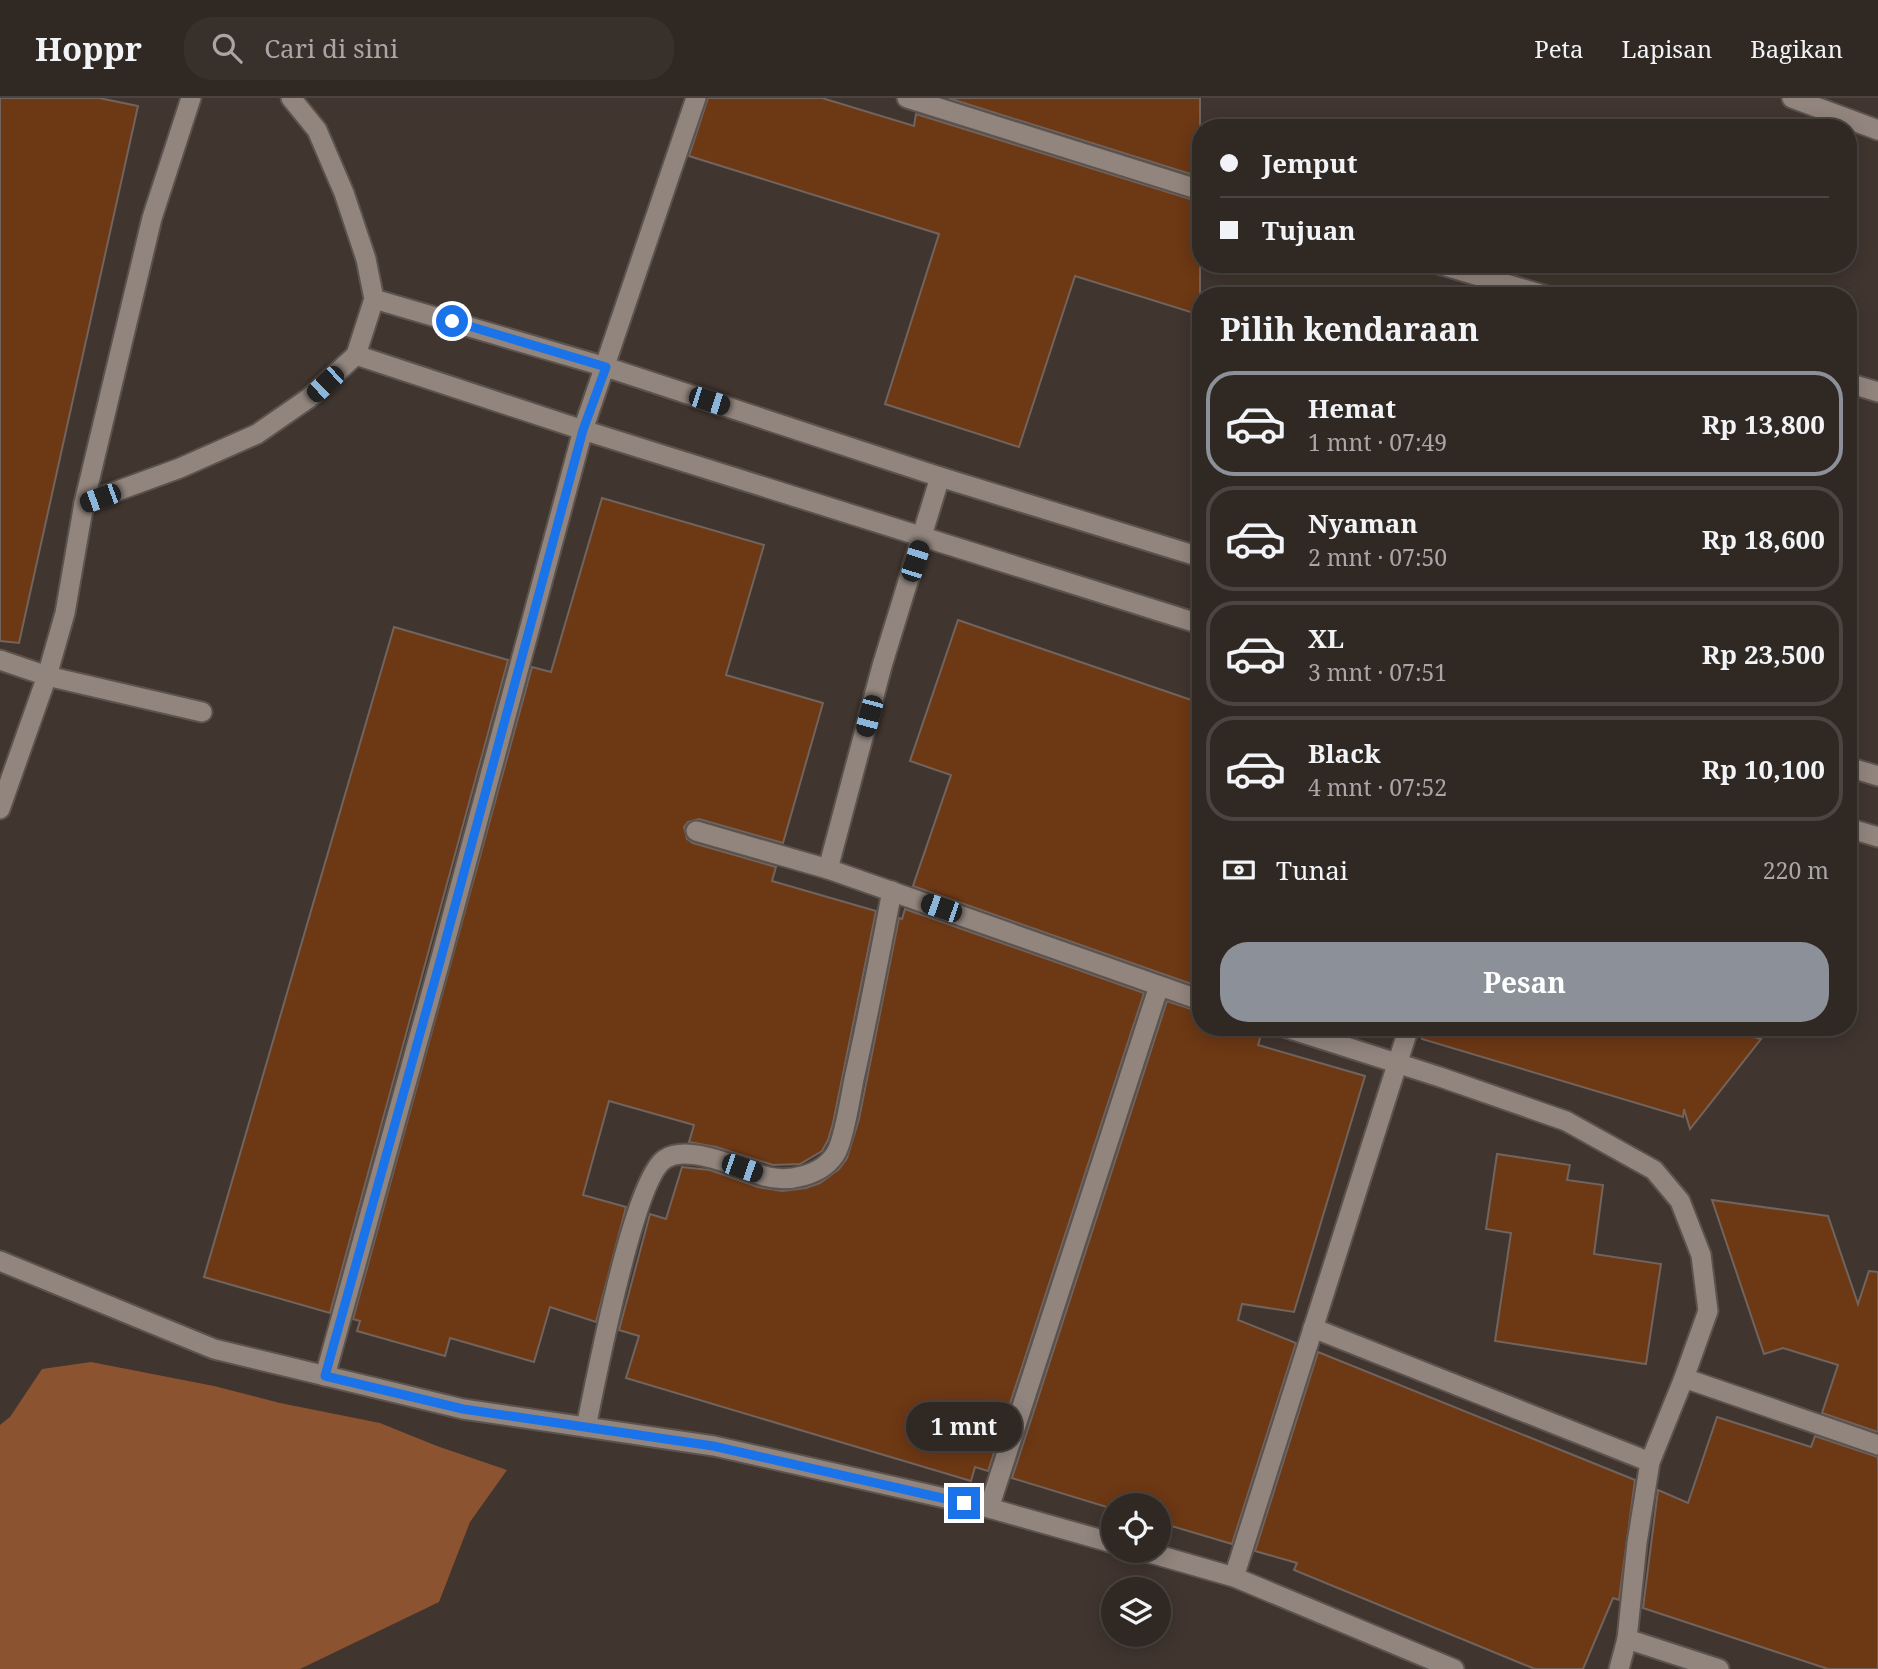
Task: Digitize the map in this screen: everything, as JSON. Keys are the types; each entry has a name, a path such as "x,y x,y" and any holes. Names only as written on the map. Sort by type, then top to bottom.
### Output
{"street":[{"path":"0,809 47,676 65,613 84,503 152,218 191,98"},
{"path":"84,503 180,468 257,434 309,398 356,355 374,299 366,259 344,193 317,130 291,98"},
{"path":"325,1376 583,430 696,98"},
{"path":"907,98 1192,187"},
{"path":"1792,98 1848,119"},
{"path":"1857,122 1878,130"},
{"path":"1469,273 1516,287"},
{"path":"374,299 606,367 940,477 1192,555"},
{"path":"356,355 583,430 1192,621"},
{"path":"1857,386 1878,392"},
{"path":"828,869 882,666 940,477"},
{"path":"0,660 47,676 202,712"},
{"path":"1857,769 1878,776"},
{"path":"696,831 828,869 1192,997"},
{"path":"1857,831 1878,837"},
{"path":"586,1426 625,1253 654,1168 666,1157 681,1153 717,1160 766,1177 787,1178 824,1168 837,1151 864,1035 892,891"},
{"path":"989,1508 1159,986"},
{"path":"1311,1036 1440,1076 1566,1121 1654,1170 1680,1201 1701,1255 1708,1311 1650,1462 1637,1543 1627,1639 1619,1669"},
{"path":"1234,1577 1406,1036"},
{"path":"0,1261 214,1349 463,1409 713,1446 989,1508 1101,1540"},
{"path":"1313,1328 1650,1462"},
{"path":"1684,1378 1878,1445"},
{"path":"1171,1559 1234,1577 1454,1669"},
{"path":"1627,1639 1719,1669"}],"shaded area":[{"path":"91,1362 380,1423 507,1470 470,1522 439,1602 300,1669 0,1669 0,1425 10,1417 42,1369"}],"building":[{"path":"0,98 99,98 138,106 19,643 0,641"},
{"path":"708,98 822,98 914,126 916,114 1192,200 1192,273 1200,273 1200,287 1192,287 1192,313 1075,276 1019,447 885,404 939,234 689,156"},
{"path":"948,98 1200,98 1200,119 1192,119 1192,174"},
{"path":"602,498 764,545 726,675 823,703 783,843 699,819 688,822 684,827 687,839 776,867 772,881 876,911 833,1123 822,1151 800,1164 773,1165 716,1147 689,1142 694,1125 609,1101 583,1195 626,1207 596,1322 550,1307 534,1362 450,1338 445,1356 357,1331 360,1321 353,1319 532,667 551,672"},
{"path":"958,620 1192,700 1192,984 913,886 951,775 910,761"},
{"path":"394,627 508,660 330,1313 204,1277"},
{"path":"905,909 1144,993 988,1471 975,1467 971,1481 626,1378 639,1336 619,1330 650,1214 666,1219 682,1167 710,1170 758,1187 782,1191 820,1183 839,1169 847,1158 859,1119 899,918 902,919"},
{"path":"1167,1001 1192,1009 1192,1036 1261,1036 1258,1045 1365,1076 1294,1312 1242,1304 1238,1320 1296,1343 1232,1544 1171,1526 1171,1493 1101,1493 1101,1505 1012,1478"},
{"path":"1422,1036 1750,1036 1761,1039 1690,1129 1684,1109 1683,1117 1422,1039"},
{"path":"1497,1154 1570,1165 1567,1180 1603,1185 1594,1254 1661,1264 1646,1364 1495,1341 1511,1233 1486,1229"},
{"path":"1712,1200 1828,1216 1858,1304 1869,1271 1878,1272 1878,1432 1822,1413 1838,1365 1783,1348 1764,1354"},
{"path":"1318,1352 1635,1480 1619,1600 1613,1598 1583,1669 1535,1669 1294,1570 1297,1563 1255,1551"},
{"path":"1717,1417 1811,1447 1815,1436 1878,1457 1878,1669 1828,1669 1643,1608 1658,1490 1688,1503"}],"route":[{"path":"452,321 606,367 583,430 325,1376 463,1409 713,1446 964,1503"}]}
